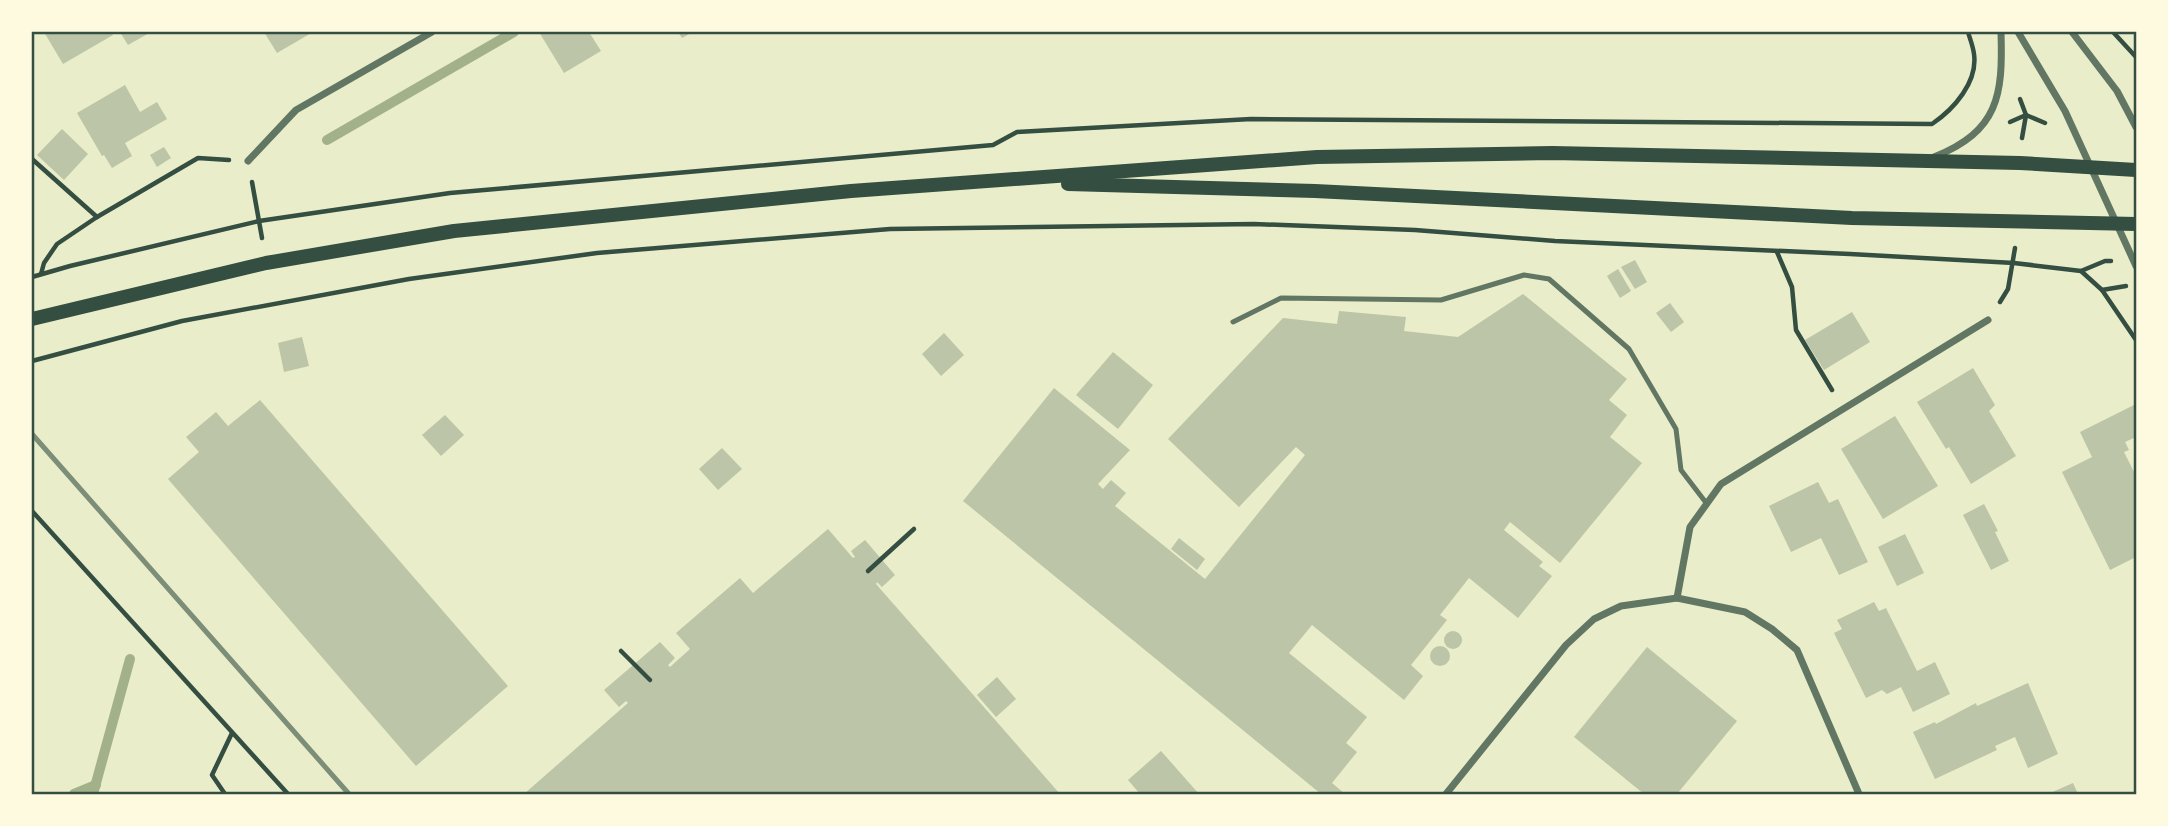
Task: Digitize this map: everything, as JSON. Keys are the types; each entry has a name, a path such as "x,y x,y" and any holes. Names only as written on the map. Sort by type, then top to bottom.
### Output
{"main road":[{"path":"32,319 266,263 454,231 851,191 1317,157 1552,153 2137,170"},
{"path":"993,182 1315,191 1852,218 2137,224"}],"street":[{"path":"248,161 296,110 432,32"},
{"path":"1923,162 1953,150 1984,126 1997,98 2002,68 2001,32"},
{"path":"2018,32 2065,111 2137,266"},
{"path":"2072,32 2117,91 2137,127"},
{"path":"1677,598 1690,527 1721,484 1987,320"},
{"path":"1446,794 1566,645 1594,619 1620,606 1677,598 1745,612 1772,629 1797,650 1859,794"}],"lane":[{"path":"1233,321 1282,298 1441,300 1524,275 1549,279 1629,349 1676,429 1681,470 1707,504"}],"path":[{"path":"1965,89 1972,74 1974,55 1968,32"},
{"path":"2113,32 2137,57"},
{"path":"2018,112 2052,126"},
{"path":"2026,115 2035,113"},
{"path":"2021,141 2026,115"},
{"path":"41,274 44,263 57,244 97,217 198,158 248,161 266,263"},
{"path":"32,159 97,217"},
{"path":"32,361 182,321 409,279 597,253 890,229 1254,224 1415,230 1555,241 2014,263 2081,271 2105,261"},
{"path":"1987,320 2008,289 2015,248"},
{"path":"1777,252 1792,287 1796,330 1844,409"},
{"path":"2081,271 2102,290 2137,340"},
{"path":"2102,290 2126,286"},
{"path":"32,511 288,794"},
{"path":"868,571 914,529"},
{"path":"621,651 650,680"},
{"path":"225,794 212,775 232,733"}],"building":[{"path":"44,32 111,32 113,35 63,64"},
{"path":"120,32 151,32 128,45"},
{"path":"264,32 313,32 277,53"},
{"path":"539,32 589,32 601,51 564,73"},
{"path":"678,32 693,32 682,38"},
{"path":"125,85 140,112 157,102 167,119 125,143 132,156 112,168 77,113"},
{"path":"62,129 88,154 64,180 37,155"},
{"path":"164,147 171,158 157,167 150,155"},
{"path":"1635,260 1647,282 1635,289 1621,267"},
{"path":"1618,269 1631,291 1620,298 1607,276"},
{"path":"1523,294 1627,379 1609,400 1627,415 1610,437 1642,463 1560,563 1510,522 1504,530 1543,562 1539,566 1552,576 1518,618 1469,578 1440,615 1447,620 1411,665 1423,676 1404,700 1312,625 1289,653 1367,717 1346,743 1357,752 1332,783 1345,794 1321,794 963,501 1054,388 1130,450 1098,484 1103,489 1111,480 1126,493 1115,506 1205,579 1305,455 1296,447 1239,507 1168,439 1283,318 1337,324 1339,311 1406,317 1404,331 1458,337"},
{"path":"1670,303 1684,322 1671,332 1656,313"},
{"path":"1852,312 1870,342 1824,370 1805,340"},
{"path":"944,333 964,355 941,376 922,354"},
{"path":"302,337 309,366 284,372 278,343"},
{"path":"1113,352 1153,385 1118,429 1076,395"},
{"path":"1973,368 1995,405 1989,411 2016,456 1971,484 1917,402"},
{"path":"260,400 508,686 416,766 168,479 199,452 186,437 216,412 228,426"},
{"path":"2136,404 2136,437 2125,442 2129,450 2124,452 2136,476 2136,557 2110,570 2062,472 2092,457 2080,432"},
{"path":"445,415 464,435 441,456 422,435"},
{"path":"1895,416 1938,486 1883,519 1841,449"},
{"path":"722,448 742,469 718,490 699,469"},
{"path":"1818,482 1829,503 1838,499 1868,562 1839,575 1821,538 1791,552 1769,506"},
{"path":"1984,504 2009,561 1991,570 1963,515"},
{"path":"828,529 853,558 855,557 851,551 865,540 895,575 882,587 877,582 876,584 1060,794 524,794 628,703 626,701 619,707 604,690 660,642 675,658 668,665 670,667 690,649 676,633 740,578 753,593"},
{"path":"1905,534 1924,573 1897,586 1878,547"},
{"path":"1179,538 1205,559 1197,570 1171,549"},
{"path":"1874,602 1879,611 1886,608 1917,671 1935,662 1950,694 1913,712 1901,687 1887,694 1882,690 1866,698 1834,633 1842,629 1837,620"},
{"path":"1449,631 1457,631 1462,640 1460,647 1449,649 1444,644 1444,636"},
{"path":"1440,646 1447,649 1450,656 1447,663 1440,666 1433,663 1430,656 1433,649"},
{"path":"1647,647 1737,721 1677,794 1644,794 1574,737"},
{"path":"997,677 1016,699 996,717 977,695"},
{"path":"2028,683 2058,754 2028,768 2015,737 1995,746 1997,750 1935,779 1913,732"},
{"path":"1161,751 1199,794 1140,794 1128,780"},
{"path":"2073,783 2078,794 2048,794"}],"waterway":[{"path":"327,140 514,32"},
{"path":"93,794 130,659"},
{"path":"74,794 96,785"}],"railway":[{"path":"32,434 349,794"}]}
